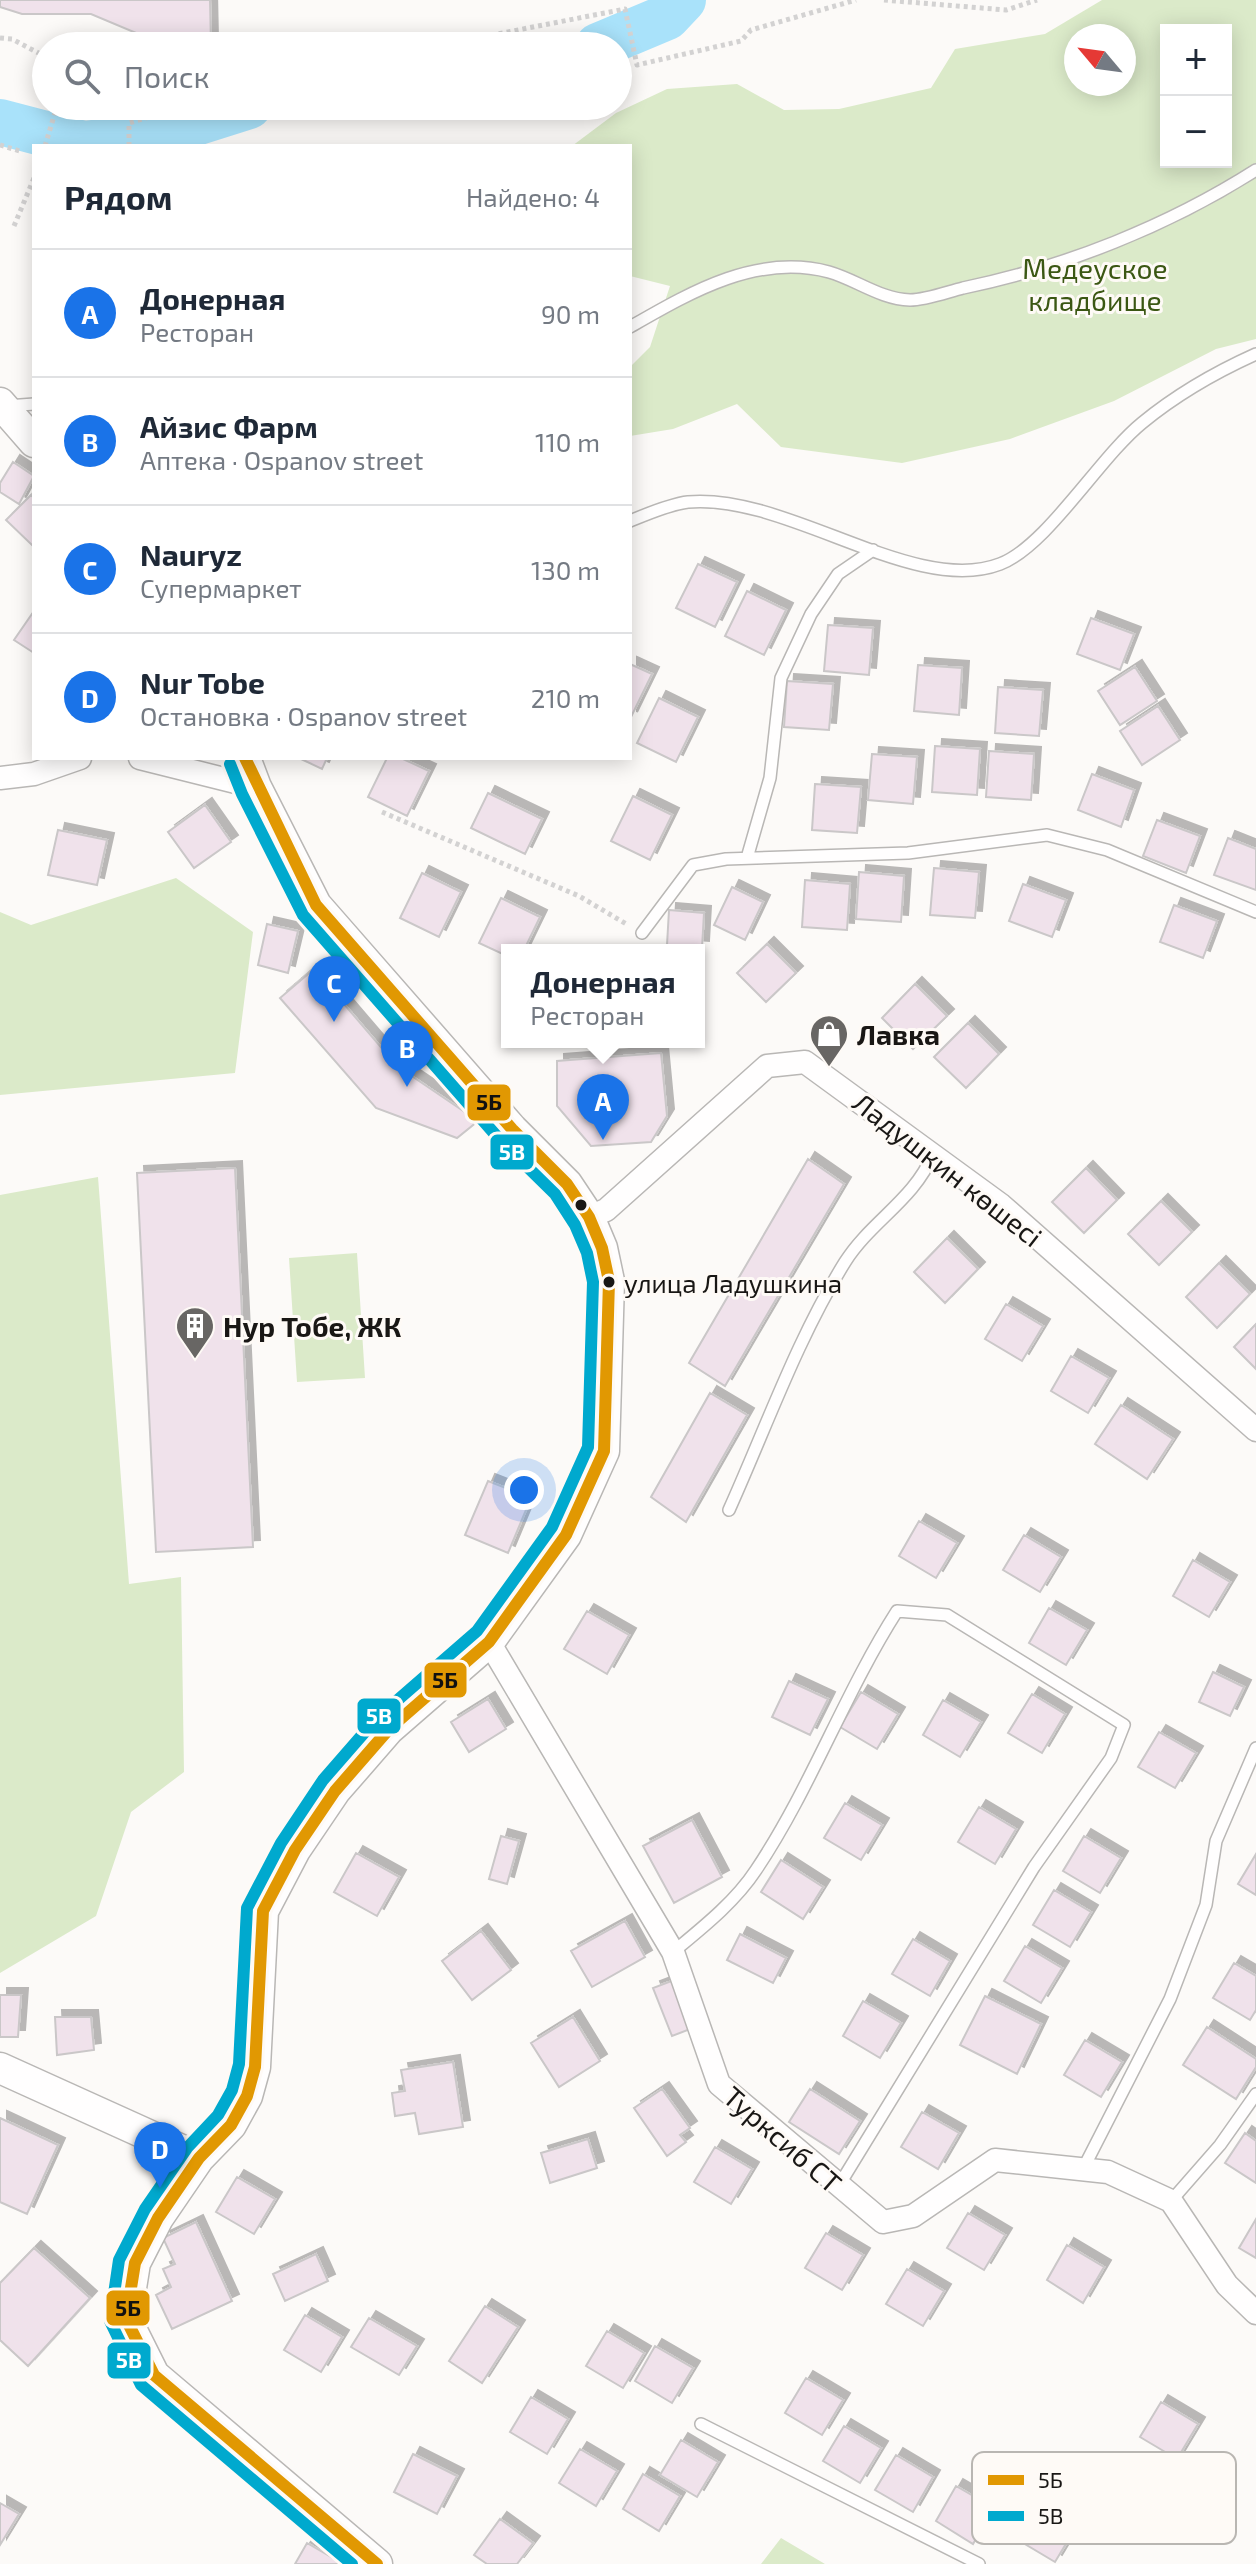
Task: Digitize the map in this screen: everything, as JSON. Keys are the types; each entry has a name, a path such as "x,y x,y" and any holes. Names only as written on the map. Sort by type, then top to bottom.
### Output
{"street":[{"path":"2,404 32,440"},
{"path":"0,778 34,774 74,760"},
{"path":"148,760 256,787"},
{"path":"246,760 256,787 316,905 512,1129 567,1184 589,1217 602,1248 609,1281 604,1451 566,1535 489,1642 389,1729 335,1791 295,1850 263,1911 255,2067 247,2096 231,2125 199,2158 158,2218 135,2263 126,2319 154,2375 377,2564"},
{"name":"Ладушкин көшесі","path":"589,1217 606,1210 767,1066 805,1062 1001,1205 1256,1430"},
{"name":"Турксиб СТ","path":"489,1642 673,1952 719,2084 838,2188 883,2222 913,2216 995,2160 1108,2172 1171,2201"},
{"path":"0,2068 199,2158"},
{"path":"1171,2201 1227,2285 1256,2313"}],"lane":[{"path":"632,326 695,290 753,270 806,266 842,276 880,294 911,300 976,286 1044,267 1121,238 1178,214 1256,170"},
{"path":"632,520 687,502 757,508 910,562 964,570 1001,564 1044,532 1083,484 1141,423 1215,373 1256,354"},
{"path":"2,404 32,404"},
{"path":"747,858 770,778 781,678 811,614 838,574 873,550"},
{"path":"642,933 693,865 747,858 908,853 1047,835 1107,850 1256,912"},
{"path":"729,1510 822,1304 847,1260 870,1230 910,1194 933,1154"},
{"path":"673,1952 708,1923 756,1872 816,1762 864,1664 897,1611 947,1615 1124,1725 1111,1758 1034,1867 838,2188"},
{"path":"1083,2169 1170,1999 1206,1905 1216,1841 1256,1748"},
{"path":"1171,2201 1220,2145 1256,2094"},
{"path":"701,2424 979,2564"}],"path":[{"path":"632,42 637,65 741,41 751,30 856,0"},
{"path":"884,0 1006,10 1037,0"},
{"path":"508,32 625,9 630,32"},
{"path":"0,38 12,39 32,50"},
{"path":"46,144 53,120"},
{"path":"129,144 129,123 139,120"},
{"path":"0,145 23,152"},
{"path":"14,226 32,183"},
{"path":"382,812 579,896 642,933"}],"green space":[{"name":"Медеуское кладбище","path":"1102,0 1256,0 1256,339 1216,349 1114,401 1010,439 902,463 781,447 737,404 673,429 632,436 632,365 650,347 670,286 632,276 632,144 575,144 607,120 632,120 632,105 667,89 737,84 784,110 839,109 931,88 955,49 1045,34"},
{"path":"176,878 253,932 235,1073 0,1095 0,912 31,925"},
{"path":"98,1177 129,1584 181,1577 184,1772 131,1812 96,1916 0,1973 0,1195"},
{"path":"357,1253 365,1378 297,1382 289,1258"},
{"path":"781,2538 825,2564 761,2564"}],"building":[{"path":"0,0 210,0 211,32 134,32 91,14 22,14 0,7"},
{"path":"13,462 32,475 19,504 0,492 0,483"},
{"path":"31,495 32,545 6,520"},
{"path":"698,564 737,582 715,627 676,608"},
{"path":"747,591 786,610 764,655 725,636"},
{"path":"32,614 32,652 14,640"},
{"path":"1091,618 1134,634 1120,670 1077,654"},
{"path":"828,625 873,628 869,675 824,671"},
{"path":"632,665 652,674 632,715"},
{"path":"918,665 962,668 959,715 914,711"},
{"path":"1135,667 1157,701 1120,725 1098,691"},
{"path":"787,681 833,684 829,730 784,727"},
{"path":"998,687 1043,690 1039,736 995,733"},
{"path":"659,698 698,717 676,762 637,743"},
{"path":"1158,706 1180,740 1142,765 1120,731"},
{"path":"935,746 980,749 977,795 932,792"},
{"path":"989,751 1034,754 1031,800 986,797"},
{"path":"872,754 917,757 913,804 868,800"},
{"path":"303,760 326,760 322,769"},
{"path":"386,760 405,760 429,771 407,816 368,797"},
{"path":"1092,774 1134,790 1121,827 1078,810"},
{"path":"815,784 861,787 857,833 812,830"},
{"path":"488,793 542,819 525,854 471,828"},
{"path":"633,796 672,815 650,860 611,841"},
{"path":"205,805 231,842 194,868 168,832"},
{"path":"1157,820 1200,836 1186,873 1143,856"},
{"path":"58,830 107,840 97,885 48,875"},
{"path":"1228,838 1256,849 1256,890 1214,875"},
{"path":"934,868 979,872 975,918 930,915"},
{"path":"859,872 904,876 901,922 856,919"},
{"path":"422,873 461,892 439,937 400,918"},
{"path":"805,880 850,884 847,930 802,927"},
{"path":"1023,884 1066,900 1052,937 1009,921"},
{"path":"732,887 763,902 745,940 714,925"},
{"path":"501,898 540,917 527,944 501,944 501,953 479,943"},
{"path":"1174,905 1217,921 1203,958 1160,942"},
{"path":"669,910 704,913 702,944 667,944"},
{"path":"267,924 298,931 288,973 258,965"},
{"path":"767,944 796,973 766,1002 737,973"},
{"path":"314,969 397,1066 478,1121 457,1138 376,1108 280,998"},
{"path":"915,984 947,1016 913,1049 882,1018"},
{"path":"968,1023 999,1054 966,1088 934,1057"},
{"path":"661,1053 667,1116 651,1142 591,1146 557,1106 557,1061"},
{"path":"808,1159 844,1184 725,1386 689,1363"},
{"name":"Нур Тобе, ЖК","path":"235,1168 253,1547 156,1552 137,1173"},
{"path":"1086,1168 1117,1200 1084,1233 1052,1202"},
{"path":"1161,1201 1192,1232 1159,1265 1128,1234"},
{"path":"947,1238 978,1269 945,1303 914,1272"},
{"path":"1219,1263 1250,1294 1217,1328 1186,1297"},
{"path":"1006,1304 1043,1326 1022,1361 985,1339"},
{"path":"1256,1324 1256,1369 1234,1347"},
{"path":"1071,1356 1109,1378 1088,1413 1051,1391"},
{"path":"710,1393 747,1415 686,1522 651,1497"},
{"path":"1121,1405 1173,1439 1147,1479 1095,1444"},
{"path":"488,1481 531,1498 508,1553 465,1535"},
{"path":"919,1521 957,1543 936,1578 899,1556"},
{"path":"1024,1535 1061,1557 1040,1592 1003,1570"},
{"path":"1193,1560 1230,1582 1209,1617 1173,1596"},
{"path":"1049,1608 1087,1630 1066,1665 1029,1643"},
{"path":"587,1611 629,1635 607,1674 564,1649"},
{"path":"1213,1672 1244,1687 1230,1716 1199,1702"},
{"path":"789,1681 828,1699 810,1735 772,1717"},
{"path":"861,1692 898,1714 877,1749 840,1727"},
{"path":"1032,1694 1065,1714 1042,1753 1008,1733"},
{"path":"488,1699 506,1729 469,1752 451,1722"},
{"path":"943,1700 981,1722 960,1757 923,1735"},
{"path":"1159,1732 1196,1753 1175,1788 1138,1767"},
{"path":"845,1803 882,1825 861,1860 824,1838"},
{"path":"979,1807 1016,1829 995,1864 958,1842"},
{"path":"692,1820 722,1877 674,1903 643,1846"},
{"path":"501,1836 519,1841 507,1884 489,1879"},
{"path":"1084,1836 1121,1858 1100,1893 1063,1871"},
{"path":"356,1853 399,1877 377,1916 334,1892"},
{"path":"1256,1854 1256,1895 1238,1884"},
{"path":"781,1860 823,1887 803,1919 761,1892"},
{"path":"1054,1890 1091,1912 1070,1947 1033,1925"},
{"path":"625,1921 645,1957 592,1987 571,1951"},
{"path":"481,1931 511,1970 472,2000 442,1961"},
{"path":"740,1934 786,1958 773,1983 727,1960"},
{"path":"913,1939 950,1961 930,1996 892,1974"},
{"path":"1025,1946 1062,1968 1041,2003 1004,1981"},
{"path":"1234,1963 1256,1976 1256,2010 1250,2020 1213,1998"},
{"path":"674,1980 693,2028 672,2036 653,1988"},
{"path":"0,1995 21,1995 18,2037 0,2037"},
{"path":"985,1996 1041,2024 1017,2074 960,2045"},
{"path":"863,2001 901,2023 880,2058 843,2036"},
{"path":"55,2017 91,2017 94,2050 57,2055"},
{"path":"573,2017 600,2061 559,2087 531,2043"},
{"path":"1207,2027 1256,2059 1256,2067 1236,2099 1183,2065"},
{"path":"1085,2040 1122,2062 1101,2097 1064,2075"},
{"path":"453,2062 463,2127 419,2134 415,2113 395,2116 392,2093 405,2091 401,2070"},
{"path":"662,2089 690,2128 680,2135 686,2142 667,2156 634,2108"},
{"path":"810,2089 860,2121 839,2154 789,2122"},
{"path":"922,2112 959,2133 938,2169 901,2147"},
{"path":"0,2118 58,2145 27,2214 0,2202"},
{"path":"1245,2133 1256,2141 1256,2183 1225,2163"},
{"path":"588,2139 597,2168 550,2183 541,2153"},
{"path":"715,2147 752,2169 731,2204 694,2182"},
{"path":"237,2177 275,2199 254,2234 216,2212"},
{"path":"968,2213 1005,2235 984,2270 947,2248"},
{"path":"1256,2219 1256,2258 1239,2248"},
{"path":"196,2222 232,2301 172,2329 156,2295 171,2287 163,2269 175,2264 163,2238"},
{"path":"826,2233 863,2255 842,2290 805,2268"},
{"path":"1067,2245 1104,2267 1083,2303 1047,2280"},
{"path":"34,2248 90,2298 28,2366 0,2340 0,2283"},
{"path":"316,2254 328,2281 285,2301 273,2274"},
{"path":"907,2269 944,2291 923,2326 886,2304"},
{"path":"485,2306 518,2327 482,2383 449,2361"},
{"path":"305,2315 342,2337 321,2372 284,2350"},
{"path":"369,2318 417,2346 399,2375 351,2347"},
{"path":"607,2331 644,2353 623,2388 586,2366"},
{"path":"655,2346 693,2368 672,2403 635,2381"},
{"path":"806,2378 843,2400 822,2435 785,2413"},
{"path":"531,2397 568,2419 547,2454 510,2432"},
{"path":"1161,2402 1198,2424 1181,2452 1165,2452 1140,2437"},
{"path":"844,2426 881,2448 860,2483 823,2461"},
{"path":"681,2440 718,2462 697,2497 660,2475"},
{"path":"580,2449 617,2471 596,2506 559,2483"},
{"path":"413,2454 457,2476 437,2514 394,2492"},
{"path":"896,2455 933,2477 913,2512 875,2490"},
{"path":"643,2474 680,2496 659,2531 623,2509"},
{"path":"956,2486 972,2495 972,2543 936,2521"},
{"path":"0,2503 19,2514 0,2545"},
{"path":"500,2519 533,2543 517,2564 487,2564 474,2555"},
{"path":"307,2543 343,2564 295,2564"},
{"path":"1025,2544 1066,2544 1055,2562"}],"waterway":[{"path":"631,32 667,17 683,0"},
{"path":"84,144 151,137 205,120"},
{"path":"0,122 84,144"}],"transit line":[{"name":"5Б","path":"246,760 316,905 512,1129 567,1184 589,1217 602,1248 609,1281 604,1451 566,1535 489,1642 389,1729 335,1791 295,1850 263,1911 255,2067 247,2096 231,2125 199,2158 158,2218 135,2263 126,2319 154,2375 377,2564"},
{"name":"5В","path":"230,764 303,915 500,1140 555,1194 575,1225 587,1253 593,1282 588,1447 552,1527 477,1631 377,1718 323,1780 281,1843 247,1908 239,2064 232,2090 218,2115 187,2148 145,2209 119,2260 110,2321 141,2385 352,2564"}],"place":[{"name":"Nauryz","path":"334,1022"},
{"name":"Лавка","path":"829,1068"},
{"name":"Айзис Фарм","path":"407,1087"},
{"name":"Донерная","path":"603,1140"},
{"name":"улица Ладушкина","path":"609,1282"},
{"name":"Нур Тобе, ЖК","path":"195,1360"},
{"name":"Nur Tobe","path":"160,2188"}]}
